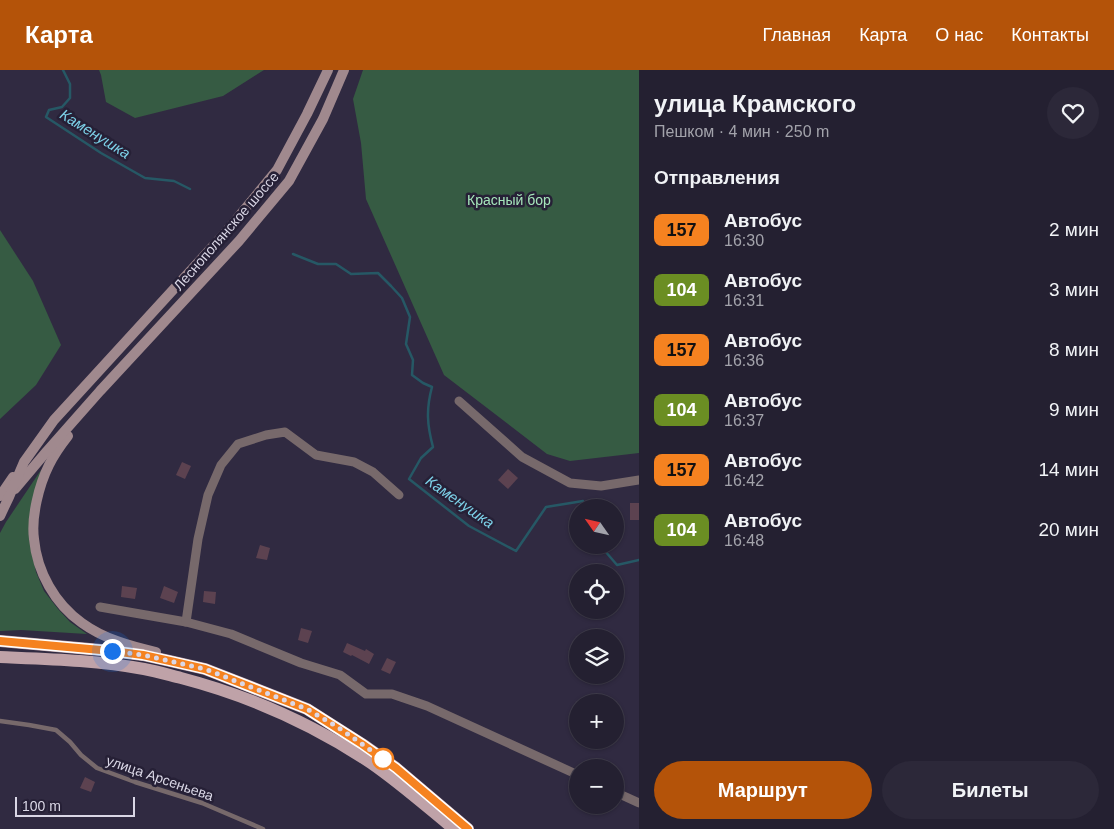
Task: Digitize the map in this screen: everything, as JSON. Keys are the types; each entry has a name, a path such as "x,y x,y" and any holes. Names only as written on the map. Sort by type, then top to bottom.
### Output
{"main road":[{"name":"Леснополянское шоссе","path":"5,496 24,462 54,420 226,232 277,170 308,114 328,70"},
{"name":"Леснополянское шоссе","path":"100,391 239,241 289,181 323,119 344,70"},
{"path":"0,516 5,496 100,391"},
{"path":"100,391 58,448 49,465 35,511 34,539 38,560 54,596 82,623 101,635 122,643 169,654 307,709 336,726 396,768 468,829"},
{"path":"0,641 143,655 205,669"},
{"path":"0,657 84,661 145,669 217,688 266,706 304,724 371,763 454,829"}],"street":[{"path":"459,401 522,457 570,483 601,486 639,480"},
{"path":"186,622 198,539 208,495 221,465 238,444 266,435 285,432 316,455 354,462 373,472 399,495"},
{"path":"100,607 186,622 231,634 301,663 340,675 366,694 392,694 427,706 569,771"},
{"path":"624,796 639,803"}],"lane":[{"name":"улица Арсеньева","path":"0,721 56,730 97,768 202,803 264,829"}],"green space":[{"path":"99,70 264,70 223,96 135,118 106,102"},
{"name":"Красный бор","path":"363,70 639,70 639,453 570,461 547,454 444,375 366,199 361,143 353,99"},
{"path":"0,230 33,281 61,345 36,385 0,419"},
{"path":"41,470 33,504 32,554 36,572 44,591 58,609 70,622 87,634 21,630 0,631 0,533"}],"building":[{"path":"182,462 191,466 185,479 176,475"},
{"path":"508,469 518,478 508,489 498,480"},
{"path":"630,503 639,503 639,520 630,520"},
{"path":"260,545 270,548 267,560 256,558"},
{"path":"122,586 137,588 135,599 121,597"},
{"path":"164,586 178,592 174,603 160,598"},
{"path":"204,591 216,592 215,604 203,602"},
{"path":"301,628 312,631 308,643 298,640"},
{"path":"347,643 365,651 366,649 374,654 369,664 343,652"},
{"path":"387,658 396,662 390,674 381,670"},
{"path":"85,777 95,782 91,792 80,788"}],"waterway":[{"name":"Каменушка","path":"63,70 70,84 70,98 62,107 49,110 46,117 101,153 145,178 174,181 190,189"},
{"name":"Каменушка","path":"293,254 318,264 336,264 351,274 378,273 402,298 410,317 406,344 413,360 412,375 432,387 428,417 433,447 421,458 409,479 469,526 516,551 546,507 569,503"},
{"name":"Каменушка","path":"608,554 617,565 639,560"}],"bus line":[{"name":"157","path":"0,641 143,655 205,669 307,709 336,726 396,768 468,829"}],"route":[{"path":"112,651 143,655 205,669 307,709 336,726 385,760 383,759"}]}
